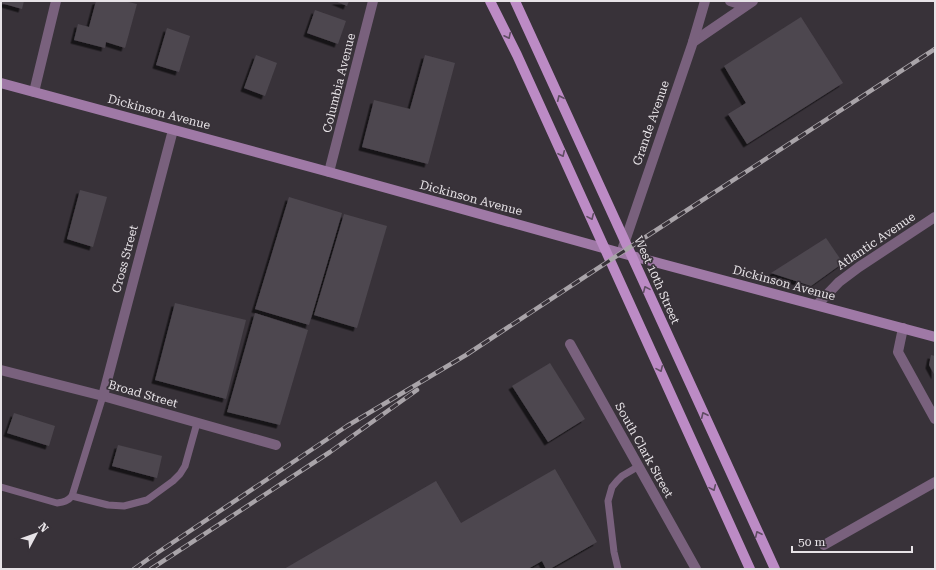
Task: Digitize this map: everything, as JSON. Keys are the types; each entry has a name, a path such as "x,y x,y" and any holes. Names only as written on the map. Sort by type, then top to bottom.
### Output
{"main road":[{"path":"490,1 517,55 750,569"},
{"name":"West 10th Street","path":"515,1 775,569"},
{"name":"Dickinson Avenue","path":"1,83 621,253 935,337"}],"street":[{"path":"34,92 56,1"},
{"name":"Columbia Avenue","path":"329,172 373,1"},
{"name":"Grande Avenue","path":"621,253 693,42 705,1"},
{"path":"730,1 749,3"},
{"path":"693,42 749,3"},
{"name":"Cross Street","path":"103,396 173,130"},
{"name":"Atlantic Avenue","path":"817,305 838,282 935,217"},
{"path":"902,328 898,352 935,419"},
{"name":"South Clark Street","path":"570,344 696,569"},
{"name":"Broad Street","path":"1,370 103,396 276,445"},
{"path":"824,545 935,482"}],"lane":[{"path":"1,487 57,503 68,500 72,496 103,396"},
{"path":"72,496 108,505 124,506 147,500 180,474 185,466 197,423"},
{"path":"618,569 614,552 608,500 612,488 617,481 622,476 639,466"}],"building":[{"path":"1,1 24,1 22,9 1,3"},
{"path":"96,1 124,1 137,4 125,48 106,42 105,48 74,40 78,24 89,27"},
{"path":"335,1 349,1 347,6"},
{"path":"315,10 346,21 338,44 307,33"},
{"path":"801,17 843,83 747,144 728,114 746,103 724,66"},
{"path":"167,28 190,36 179,72 156,65"},
{"path":"256,55 277,63 265,96 244,88"},
{"path":"425,55 455,63 428,164 362,147 374,100 410,109"},
{"path":"80,190 107,197 93,247 67,239"},
{"path":"289,197 342,213 309,325 255,309"},
{"path":"344,214 387,226 357,328 314,315"},
{"path":"826,238 843,263 811,286 771,273"},
{"path":"175,303 246,320 226,399 155,380"},
{"path":"255,313 308,330 280,425 227,412"},
{"path":"931,355 935,356 935,376 929,365"},
{"path":"550,363 585,419 548,442 512,386"},
{"path":"14,413 55,426 49,446 7,433"},
{"path":"118,445 162,456 157,478 112,466"},
{"path":"555,469 597,542 550,569 546,569 542,561 528,569 284,569 436,481 461,523"}],"railway":[{"path":"134,569 347,426 466,355 935,49"},
{"path":"151,569 330,452 417,390"}]}
